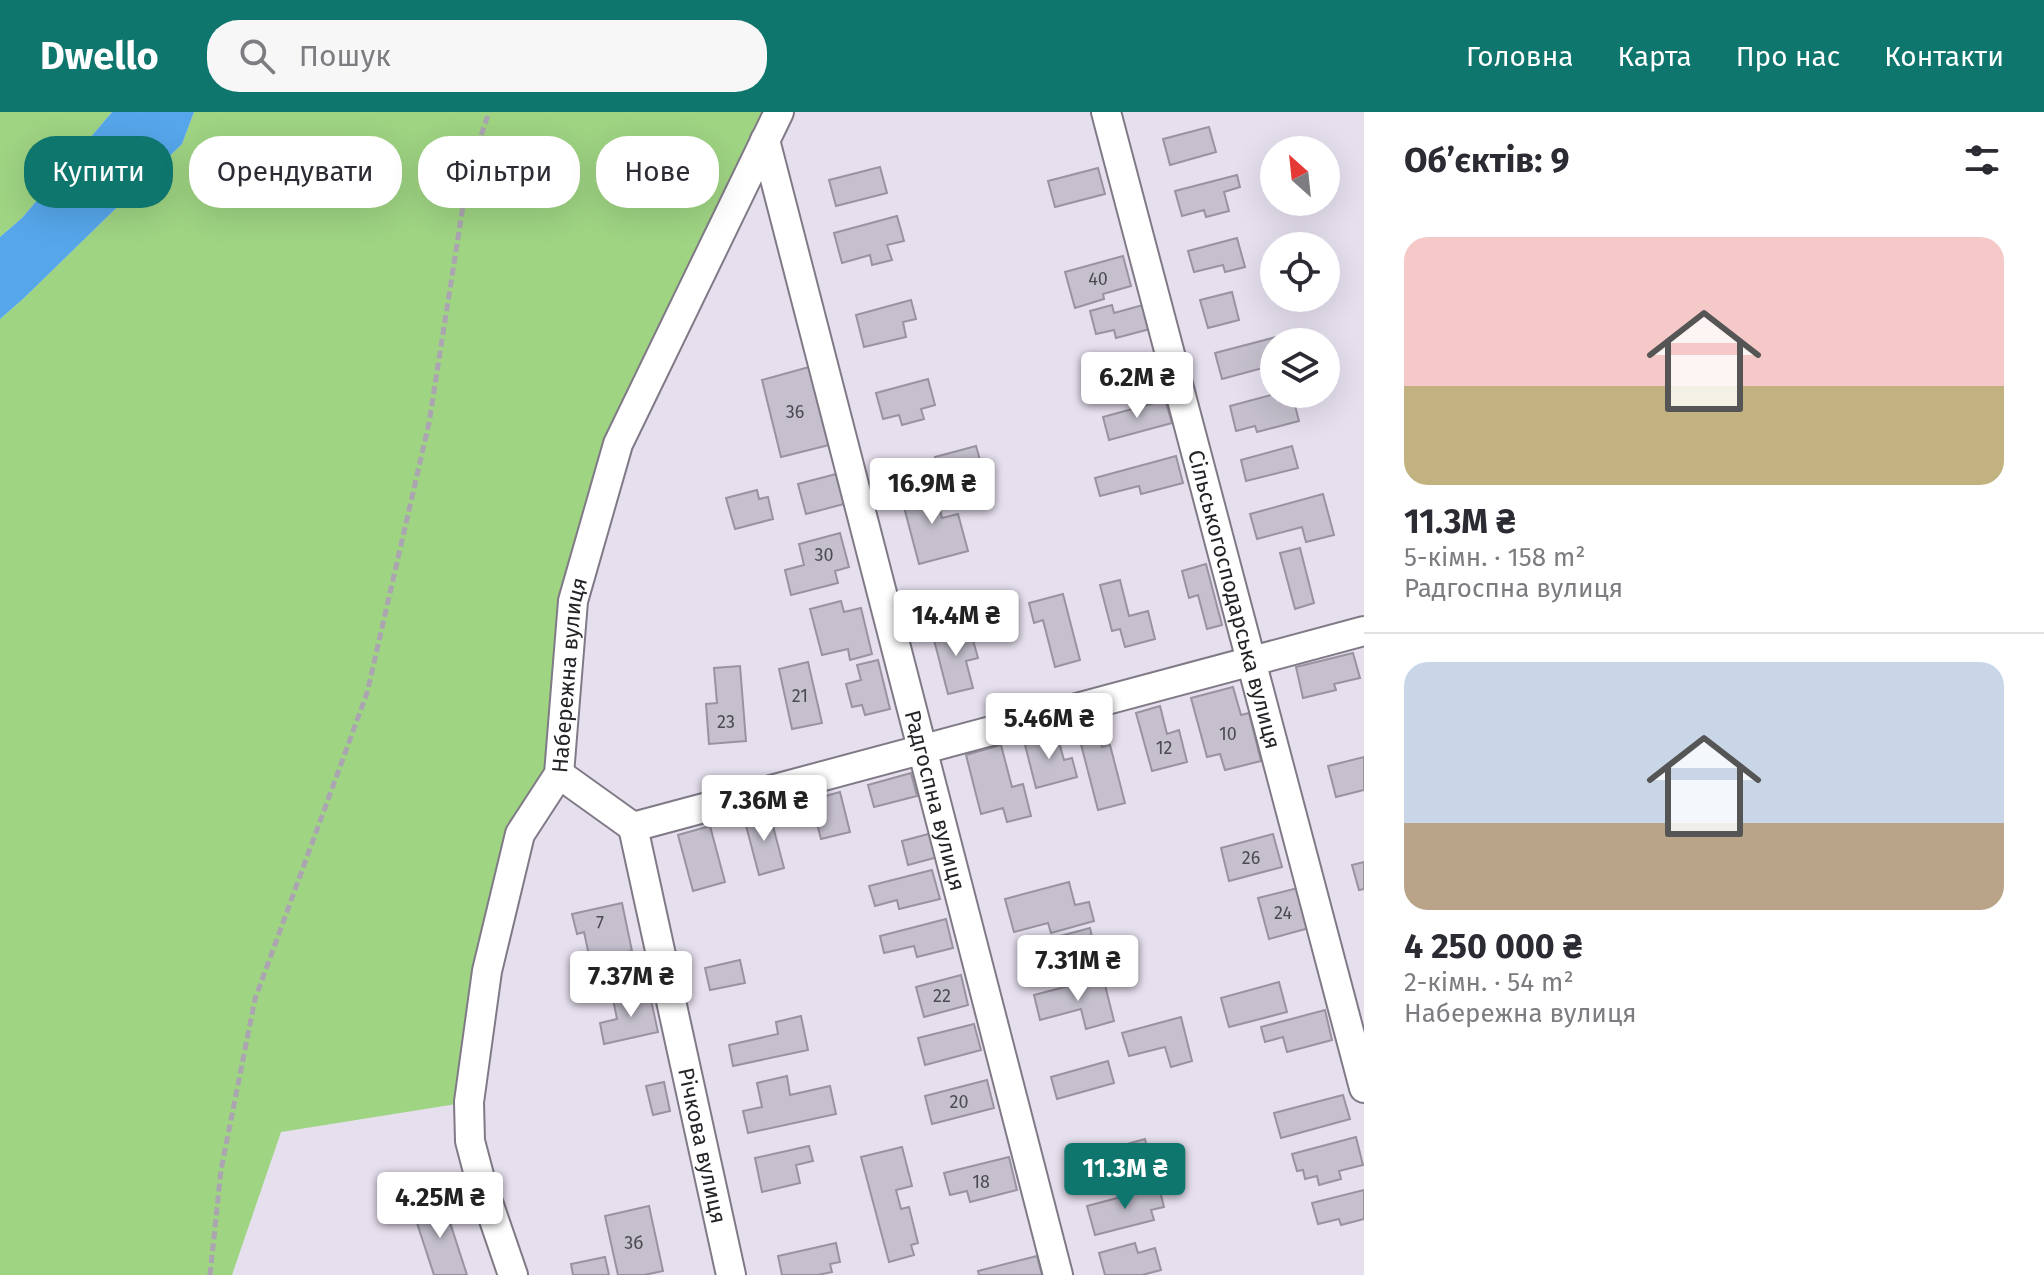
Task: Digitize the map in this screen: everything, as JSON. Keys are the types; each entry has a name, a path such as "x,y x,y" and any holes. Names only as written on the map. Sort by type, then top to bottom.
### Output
{"street":[{"path":"765,140 779,112"},
{"name":"Сільськогосподарська вулиця","path":"1106,112 1364,1088"},
{"name":"Радгоспна вулиця","path":"765,140 1058,1275"},
{"name":"Набережна вулиця","path":"513,1275 470,1141 469,1102 487,971 520,834 559,774 573,601 618,444 765,140"},
{"path":"559,774 633,827 1364,631"},
{"name":"Річкова вулиця","path":"633,827 731,1275"}],"path":[{"path":"210,1275 221,1170 255,999 367,693 429,423 468,174 489,112"}],"green space":[{"path":"0,112 112,112 92,136 24,136 24,208 30,208 0,237"},
{"path":"194,112 779,112 618,444 573,601 559,774 520,835 469,1102 281,1132 232,1275 0,1275 0,319 116,208 173,208 173,153 182,144"}],"water":[{"path":"112,112 194,112 182,144 173,153 173,136 92,136"},
{"path":"30,208 116,208 0,319 0,237"}],"building":[{"path":"1209,127 1216,152 1170,165 1163,139"},
{"path":"880,167 887,193 836,206 829,180"},
{"path":"1098,168 1105,194 1055,207 1048,181"},
{"path":"1237,175 1240,187 1224,192 1229,211 1206,217 1204,210 1182,216 1175,191"},
{"path":"897,216 904,241 887,245 892,260 872,265 870,255 842,263 834,233"},
{"path":"1237,238 1245,267 1225,272 1223,265 1194,272 1188,251"},
{"path":"1123,256 1131,286 1103,294 1104,299 1075,308 1065,272"},
{"path":"1232,292 1239,320 1208,328 1200,300"},
{"path":"911,300 916,319 903,322 906,337 864,347 856,315"},
{"path":"1112,305 1114,313 1143,305 1150,329 1116,338 1114,330 1096,334 1090,311"},
{"path":"1260,341 1260,369 1222,379 1215,353"},
{"path":"1154,354 1160,375 1101,391 1098,378 1121,372 1119,363"},
{"path":"809,367 829,445 781,457 762,380"},
{"path":"928,379 935,405 921,409 924,419 902,425 899,415 883,419 876,393"},
{"path":"1260,398 1260,408 1296,408 1299,421 1257,432 1255,426 1236,431 1230,406"},
{"path":"1165,400 1172,423 1109,440 1103,417"},
{"path":"976,446 982,467 940,478 935,457"},
{"path":"1292,446 1298,468 1246,481 1241,460"},
{"path":"1176,456 1183,483 1141,494 1139,486 1100,496 1095,478"},
{"path":"836,474 844,504 806,514 798,484"},
{"path":"933,483 942,518 958,514 968,551 919,564 900,492"},
{"path":"757,490 759,499 768,497 773,519 735,529 726,498"},
{"path":"1323,494 1334,535 1306,542 1302,527 1257,539 1250,514"},
{"path":"840,533 849,567 835,571 838,583 791,595 785,570 804,565 799,544"},
{"path":"1300,548 1314,603 1295,609 1280,553"},
{"path":"1206,564 1222,625 1207,629 1198,595 1189,598 1182,571"},
{"path":"1120,580 1129,616 1148,611 1155,639 1125,647 1120,629 1112,631 1100,585"},
{"path":"1063,594 1080,660 1055,667 1043,620 1034,623 1029,603"},
{"path":"841,601 844,612 861,608 872,654 850,660 848,649 822,655 810,609"},
{"path":"969,626 978,658 966,661 973,688 948,694 933,636"},
{"path":"1353,653 1360,678 1334,684 1336,690 1303,698 1296,667"},
{"path":"878,660 890,709 865,715 862,705 852,707 846,684 861,680 857,665"},
{"path":"808,662 822,723 792,729 779,669"},
{"path":"740,666 746,741 709,744 706,704 717,703 714,668"},
{"path":"1233,687 1241,715 1249,713 1261,761 1225,770 1220,754 1207,757 1191,698"},
{"path":"1160,706 1167,734 1179,730 1187,762 1152,771 1136,713"},
{"path":"1096,724 1102,747 1110,745 1125,803 1098,810 1077,729"},
{"path":"1056,732 1064,760 1072,758 1077,777 1036,788 1024,741"},
{"path":"1001,745 1012,787 1023,784 1031,816 1007,822 1003,808 981,814 966,755"},
{"path":"1364,757 1364,790 1336,797 1328,766"},
{"path":"911,773 917,796 874,807 868,785"},
{"path":"840,792 850,832 821,839 811,800"},
{"path":"769,811 784,868 759,875 744,818"},
{"path":"710,826 725,882 693,891 678,835"},
{"path":"932,833 938,857 908,865 902,841"},
{"path":"1273,834 1282,867 1229,881 1221,848"},
{"path":"1364,862 1364,889 1359,890 1352,865"},
{"path":"932,870 940,899 899,909 897,900 875,906 869,886"},
{"path":"1069,882 1075,905 1089,902 1094,921 1051,933 1048,923 1014,932 1005,899"},
{"path":"1298,888 1309,928 1269,939 1258,898"},
{"path":"622,903 632,951 590,960 584,932 577,934 572,914"},
{"path":"946,919 953,948 917,957 914,946 884,953 880,936"},
{"path":"1090,928 1096,954 1026,973 1019,947"},
{"path":"740,960 745,983 710,990 705,968"},
{"path":"961,975 968,1005 924,1017 916,987"},
{"path":"1103,977 1114,1021 1086,1029 1081,1009 1040,1020 1034,995"},
{"path":"1279,982 1287,1012 1229,1027 1221,998"},
{"path":"649,991 658,1032 604,1044 600,1023 617,1019 613,999"},
{"path":"1325,1010 1332,1040 1287,1052 1283,1037 1265,1042 1261,1027"},
{"path":"801,1016 808,1050 733,1066 729,1045 778,1034 776,1022"},
{"path":"1181,1017 1192,1061 1171,1067 1165,1047 1129,1056 1122,1033"},
{"path":"974,1024 981,1050 925,1065 918,1038"},
{"path":"1108,1061 1114,1083 1057,1099 1051,1077"},
{"path":"787,1076 790,1095 830,1086 836,1114 748,1133 743,1111 762,1107 757,1083"},
{"path":"987,1080 994,1108 932,1124 925,1096"},
{"path":"664,1082 670,1111 653,1115 646,1086"},
{"path":"1343,1095 1350,1119 1281,1138 1274,1113"},
{"path":"1356,1137 1363,1165 1339,1171 1341,1179 1319,1185 1317,1176 1305,1179 1303,1170 1297,1171 1292,1154"},
{"path":"1145,1139 1155,1180 1133,1186 1130,1175 1088,1186 1080,1157"},
{"path":"809,1146 813,1161 796,1165 800,1183 762,1192 755,1158"},
{"path":"902,1147 912,1186 896,1190 901,1209 909,1207 918,1243 911,1245 914,1255 889,1262 861,1157"},
{"path":"1009,1157 1017,1190 970,1202 967,1191 950,1195 944,1173"},
{"path":"1159,1187 1164,1207 1151,1210 1154,1220 1095,1235 1087,1206"},
{"path":"1364,1190 1364,1219 1341,1225 1339,1219 1318,1224 1312,1203"},
{"path":"443,1201 467,1275 434,1275 413,1211"},
{"path":"649,1206 663,1271 618,1275 605,1216"},
{"path":"836,1243 840,1262 830,1264 832,1272 782,1275 778,1256"},
{"path":"1135,1243 1138,1253 1155,1248 1161,1270 1142,1275 1105,1275 1099,1253"},
{"path":"1037,1256 1042,1275 979,1275 978,1271"},
{"path":"605,1257 609,1275 573,1275 571,1264"}]}
